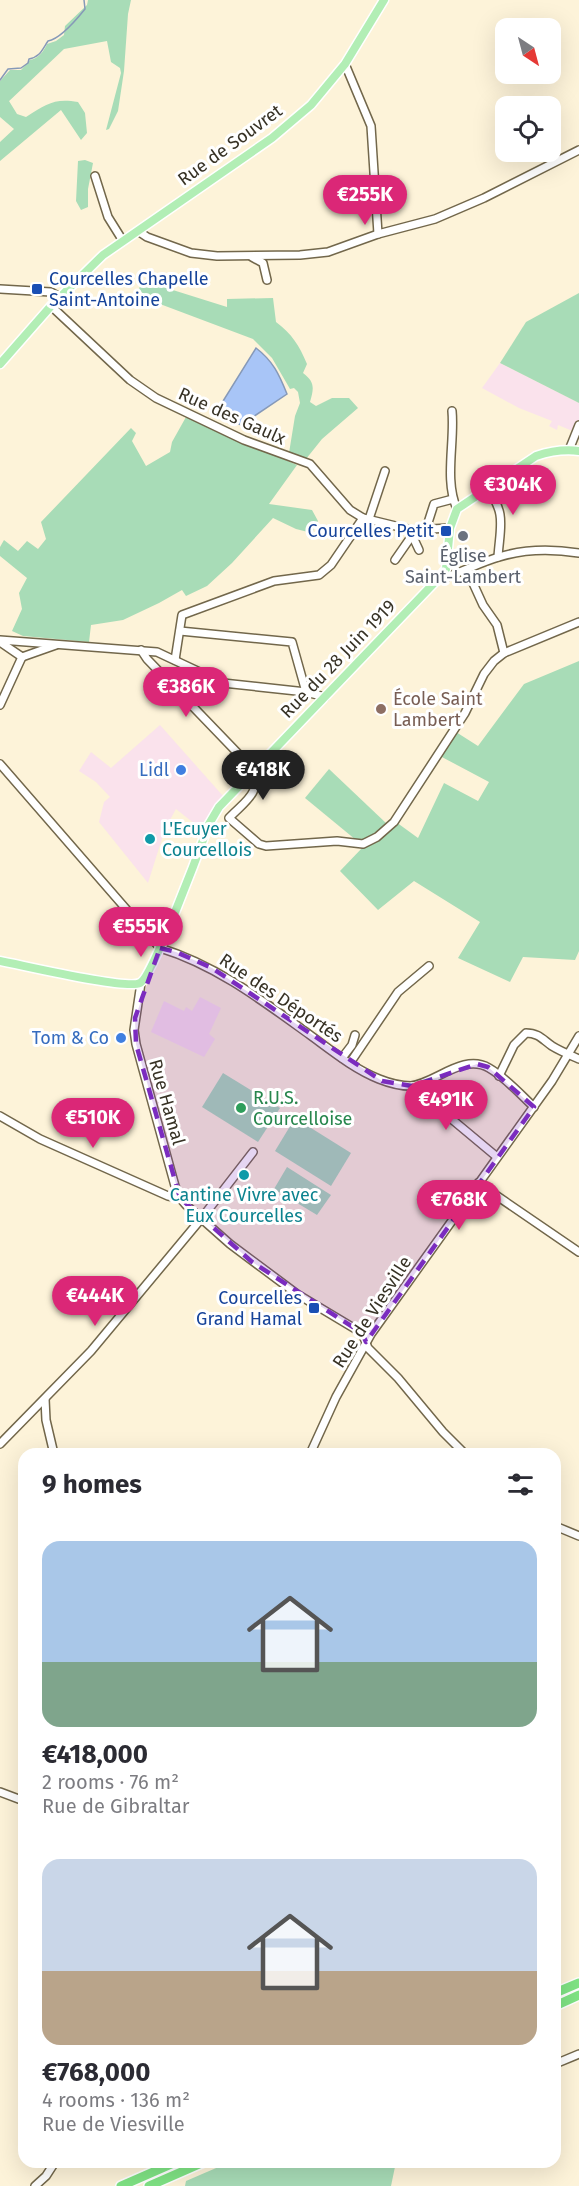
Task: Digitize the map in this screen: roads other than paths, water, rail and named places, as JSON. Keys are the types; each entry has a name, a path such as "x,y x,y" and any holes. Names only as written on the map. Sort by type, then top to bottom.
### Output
{"highway":[{"path":"561,1990 579,1983"},
{"path":"561,2003 579,1995"},
{"path":"121,2186 162,2168"},
{"path":"149,2186 190,2168"}],"main road":[{"name":"Rue de Souvret","path":"0,364 51,306 103,255 272,138 311,105 345,64 384,0"},
{"path":"437,580 446,569 452,516 457,509 536,456 550,451 579,452"},
{"name":"Rue du 28 Juin 1919","path":"141,983 146,979 160,948 209,824 226,799 437,580"},
{"path":"0,961 87,978 133,985 141,983"}],"street":[{"path":"345,64 371,126 378,234"},
{"path":"138,231 147,237 191,253 217,256 328,252 378,234 445,215 579,150"},
{"path":"95,176 108,217 123,241"},
{"path":"250,256 263,263 267,280"},
{"path":"0,289 51,292 60,297"},
{"name":"Rue des Gaulx","path":"51,306 130,380 156,398 244,441 310,464 350,510 366,519 412,532 450,528"},
{"path":"452,411 454,435 449,473 453,500 457,509"},
{"path":"568,450 579,424"},
{"path":"175,660 183,615 274,581 319,575 331,565 366,519 385,471"},
{"path":"486,488 497,501 500,509 498,557"},
{"path":"426,529 434,504 453,500"},
{"path":"412,532 419,550"},
{"path":"396,560 412,532"},
{"path":"437,580 498,557 540,551 579,553"},
{"path":"467,570 483,605 497,625 504,653"},
{"path":"141,650 253,772 257,784 255,792 230,818 259,844 266,846 338,841 363,844 377,837 394,822 465,713 483,674 494,661 504,653 579,622"},
{"path":"180,631 292,642 306,692"},
{"path":"0,641 157,652 223,683 306,692 325,697"},
{"path":"0,641 22,657"},
{"path":"0,705 22,657 60,644"},
{"path":"0,764 160,948"},
{"name":"Rue des Déportés","path":"160,948 176,952 212,968 342,1058 382,1081 412,1086"},
{"name":"Rue des Déportés","path":"350,1063 398,992 429,966"},
{"name":"Rue Hamal","path":"141,983 134,1030 136,1044 180,1198 252,1262 297,1294 362,1333 368,1348 398,1377 459,1448"},
{"path":"499,1076 514,1045 526,1033 533,1033 544,1038 550,1046 579,1059"},
{"path":"342,1058 352,1045 355,1035"},
{"name":"Rue de Viesville","path":"313,1448 336,1397 366,1342 534,1107 579,1036"},
{"path":"497,1157 412,1086 461,1066 477,1064 488,1067 534,1107"},
{"path":"0,1116 50,1144 168,1196 180,1198"},
{"path":"0,1444 91,1351 201,1219 253,1152"},
{"path":"478,1183 579,1252"},
{"path":"45,1399 46,1420 53,1448"},
{"path":"561,1528 579,1536"},
{"path":"0,1792 18,1798"},
{"path":"561,2062 579,2054"},
{"path":"34,2186 51,2168"}],"water":[{"path":"256,348 275,368 287,394 241,425 215,414"}],"waterway":[{"path":"0,80 8,69 21,68 28,63 29,59 38,55 48,41 58,37 68,28 85,9 84,0"}],"place":[{"name":"Courcelles Chapelle Saint-Antoine","path":"37,289"},
{"name":"Courcelles Petit","path":"446,531"},
{"name":"Église Saint-Lambert","path":"463,536"},
{"name":"École Saint Lambert","path":"381,709"},
{"name":"Lidl","path":"181,770"},
{"name":"L'Ecuyer Courcellois","path":"150,839"},
{"name":"Tom & Co","path":"121,1038"},
{"name":"R.U.S. Courcelloise","path":"241,1108"},
{"name":"Cantine Vivre avec Eux Courcelles","path":"244,1175"},
{"name":"Courcelles Grand Hamal","path":"314,1308"}]}
